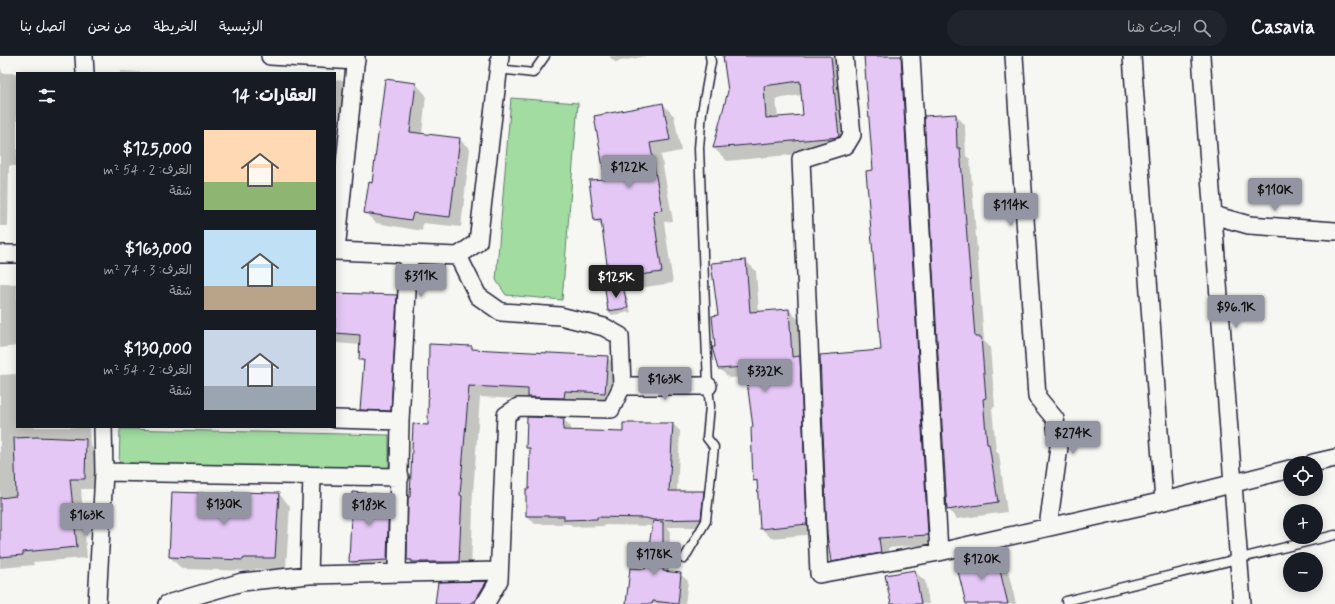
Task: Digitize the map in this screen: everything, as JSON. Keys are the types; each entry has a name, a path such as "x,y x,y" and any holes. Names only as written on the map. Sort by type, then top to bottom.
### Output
{"street":[{"path":"84,56 85,72"},
{"path":"270,56 356,58 339,176 336,232"},
{"path":"844,56 852,135 846,144 801,159 819,574 939,552 1164,501 1283,470"},
{"path":"911,56 939,552"},
{"path":"1014,56 1037,397 1055,419 1059,447 1048,527"},
{"path":"1132,56 1164,501"},
{"path":"1201,56 1242,604"},
{"path":"336,251 458,256 478,242 499,62"},
{"path":"1213,214 1249,225 1335,231"},
{"path":"0,254 16,254"},
{"path":"397,572 400,421 409,254"},
{"path":"458,256 478,296 500,312 560,316 604,327 620,336 622,386 611,409 518,407 506,415 499,580 484,604"},
{"path":"622,386 708,386"},
{"path":"336,419 400,421"},
{"path":"98,604 104,472 103,428"},
{"path":"1323,461 1335,458"},
{"path":"104,472 400,477"},
{"path":"309,575 312,476"},
{"path":"167,604 242,582 309,575 499,571"}],"lane":[{"path":"499,62 532,73 544,56"},
{"path":"684,559 706,521 714,447 707,438 710,406 699,148 702,112 711,62 710,56"},
{"path":"1066,601 1335,535"}],"green space":[{"path":"511,98 578,103 562,300 506,295 496,280"},
{"path":"120,429 389,435 389,474 119,469"}],"building":[{"path":"723,56 831,56 839,137 713,148 728,91","holes":["800,81 803,115 766,118 764,86"]},
{"path":"864,56 901,56 928,535 879,538 881,553 831,562 827,534 820,355 881,350 866,171 873,170"},
{"path":"385,79 416,83 410,132 460,138 450,217 413,213 411,220 364,213 369,182 372,183"},
{"path":"663,103 670,140 650,143 662,210 653,211 662,272 609,279 601,220 594,221 589,180 605,179 594,116"},
{"path":"956,114 957,148 960,148 975,337 981,337 986,398 983,399 987,444 989,444 998,502 947,510 924,116"},
{"path":"746,260 750,312 789,309 792,357 800,356 807,524 760,529 757,480 753,481 751,427 753,427 745,367 718,369 712,347 715,347 712,316 718,315 711,263"},
{"path":"623,287 628,308 608,311 605,289"},
{"path":"336,293 397,295 391,411 360,410 364,360 359,360 360,335 336,333"},
{"path":"429,344 472,346 472,349 608,356 605,393 565,391 564,398 528,397 528,389 469,386 460,495 462,496 459,562 412,562 412,560 407,560 408,497 410,497 413,424 428,425"},
{"path":"527,417 564,418 563,430 623,432 623,423 673,423 669,491 704,491 701,519 653,520 646,518 597,517 597,519 564,520 564,516 526,516 526,489 529,489 530,448 526,448"},
{"path":"37,437 86,439 85,479 70,479 77,547 23,552 23,555 0,557 0,498 16,496 14,438"},
{"path":"172,492 232,494 232,492 279,493 275,558 244,558 243,560 169,557"},
{"path":"352,492 389,495 387,560 349,562"},
{"path":"653,521 663,522 663,571 681,573 678,604 653,601 652,604 626,604 630,568 645,569"},
{"path":"996,554 1008,604 966,604 956,563"},
{"path":"915,570 921,604 891,604 885,575"},
{"path":"487,581 475,600 469,604 435,604 438,582"}]}
